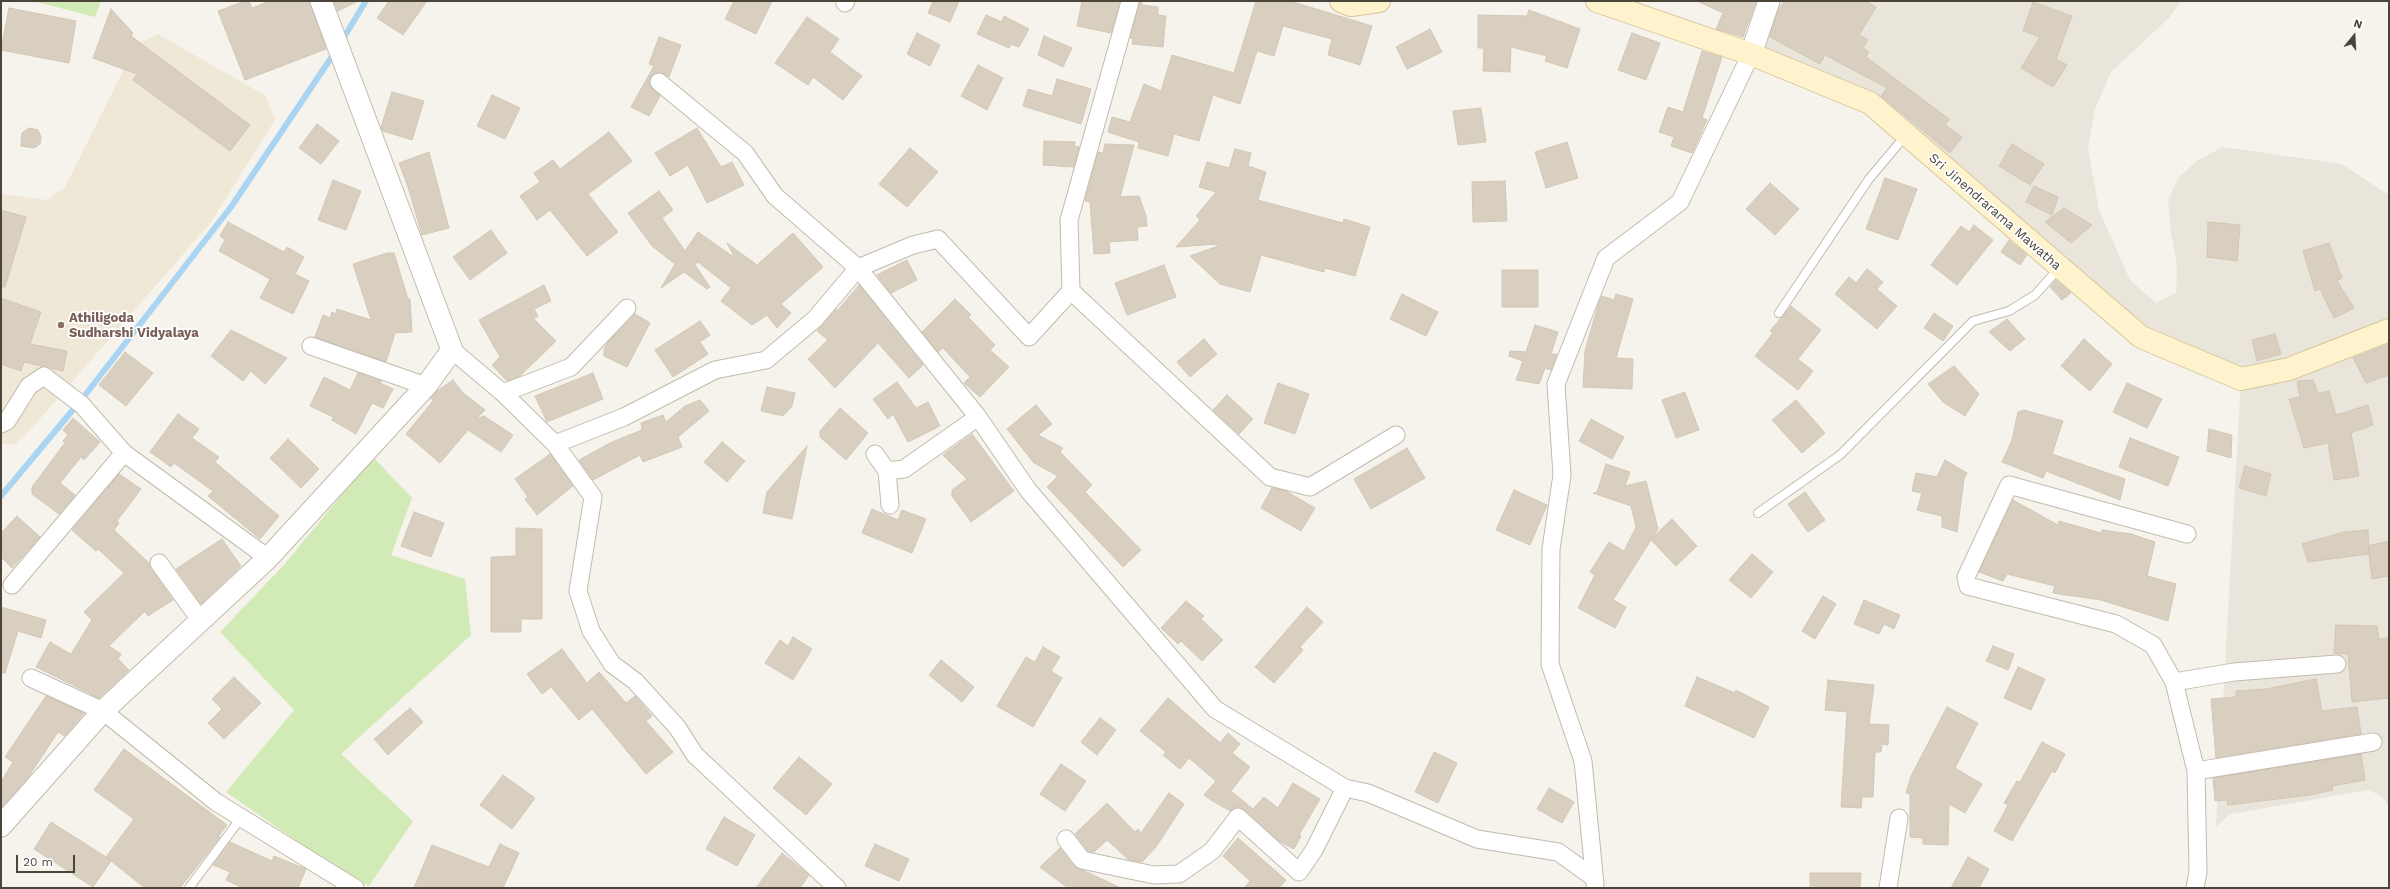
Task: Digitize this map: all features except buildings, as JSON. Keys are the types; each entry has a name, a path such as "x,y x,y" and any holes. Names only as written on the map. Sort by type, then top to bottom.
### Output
{"main road":[{"path":"1340,1 1351,5 1379,1"},
{"name":"Sri Jinendrarama Mawatha","path":"1597,1 1750,54 1870,103 2059,268 2141,337 2241,379 2289,369 2389,330"}],"street":[{"path":"321,1 452,350 503,393 555,444 593,497 578,591 591,632 612,664 635,681 677,727 695,755 837,888"},
{"path":"1594,882 1583,761 1550,664 1551,549 1562,475 1556,384 1606,258 1680,202 1750,54 1769,1"},
{"path":"1130,2 1069,220 1072,290 1270,477 1310,487 1396,435"},
{"path":"659,82 745,153 775,196 858,268 978,417 1028,490 1215,709 1345,788 1368,793 1477,839 1558,852 1594,882"},
{"path":"555,444 624,417 714,370 766,360 815,319 858,268 913,245 938,239 1029,337 1072,290"},
{"path":"503,393 571,367 627,308"},
{"path":"311,346 426,386"},
{"path":"2,822 103,711 268,558 426,386 452,350"},
{"path":"1,424 7,421 29,386 44,376 82,405 124,453 268,558"},
{"path":"887,471 904,468 978,417"},
{"path":"12,585 124,453"},
{"path":"875,454 887,471 890,506"},
{"path":"2187,534 2009,486 1966,577 1968,586 2116,624 2153,645 2174,682 2196,771 2198,872 2195,888"},
{"path":"159,563 201,621"},
{"path":"2174,682 2234,672 2337,664"},
{"path":"31,678 103,711 216,802 355,888"},
{"path":"2196,771 2373,742"},
{"path":"1066,839 1082,860 1154,875 1179,874 1212,851 1238,817 1299,872 1314,850 1345,788"},
{"path":"1888,888 1899,818"}],"lane":[{"path":"1779,313 1869,179 1906,135"},
{"path":"1758,513 1840,455 1973,321 2009,312 2036,295 2059,268"},
{"path":"189,888 241,818"}],"shaded area":[{"path":"1769,1 2181,1 2169,18 2111,72 2095,109 2088,148 2099,210 2130,280 2156,303 2176,293 2177,265 2171,233 2168,200 2179,177 2198,160 2223,147 2342,164 2389,195 2389,806 2381,796 2369,790 2230,814 2216,827 2241,379 2141,337 1870,103 1751,54"},
{"name":"Athiligoda Sudharshi Vidyalaya","path":"158,34 266,96 275,120 211,222 32,428 14,445 1,443 1,194 47,200 65,187 136,45"}],"green space":[{"path":"33,1 101,1 95,17"},
{"path":"373,457 412,498 391,555 465,579 471,635 341,754 413,821 369,886 352,879 226,792 294,710 220,632 283,566"}],"waterway":[{"path":"341,42 366,1"},
{"path":"1,496 82,399 231,207 335,52"}],"place":[{"name":"Athiligoda Sudharshi Vidyalaya","path":"61,325"}]}
